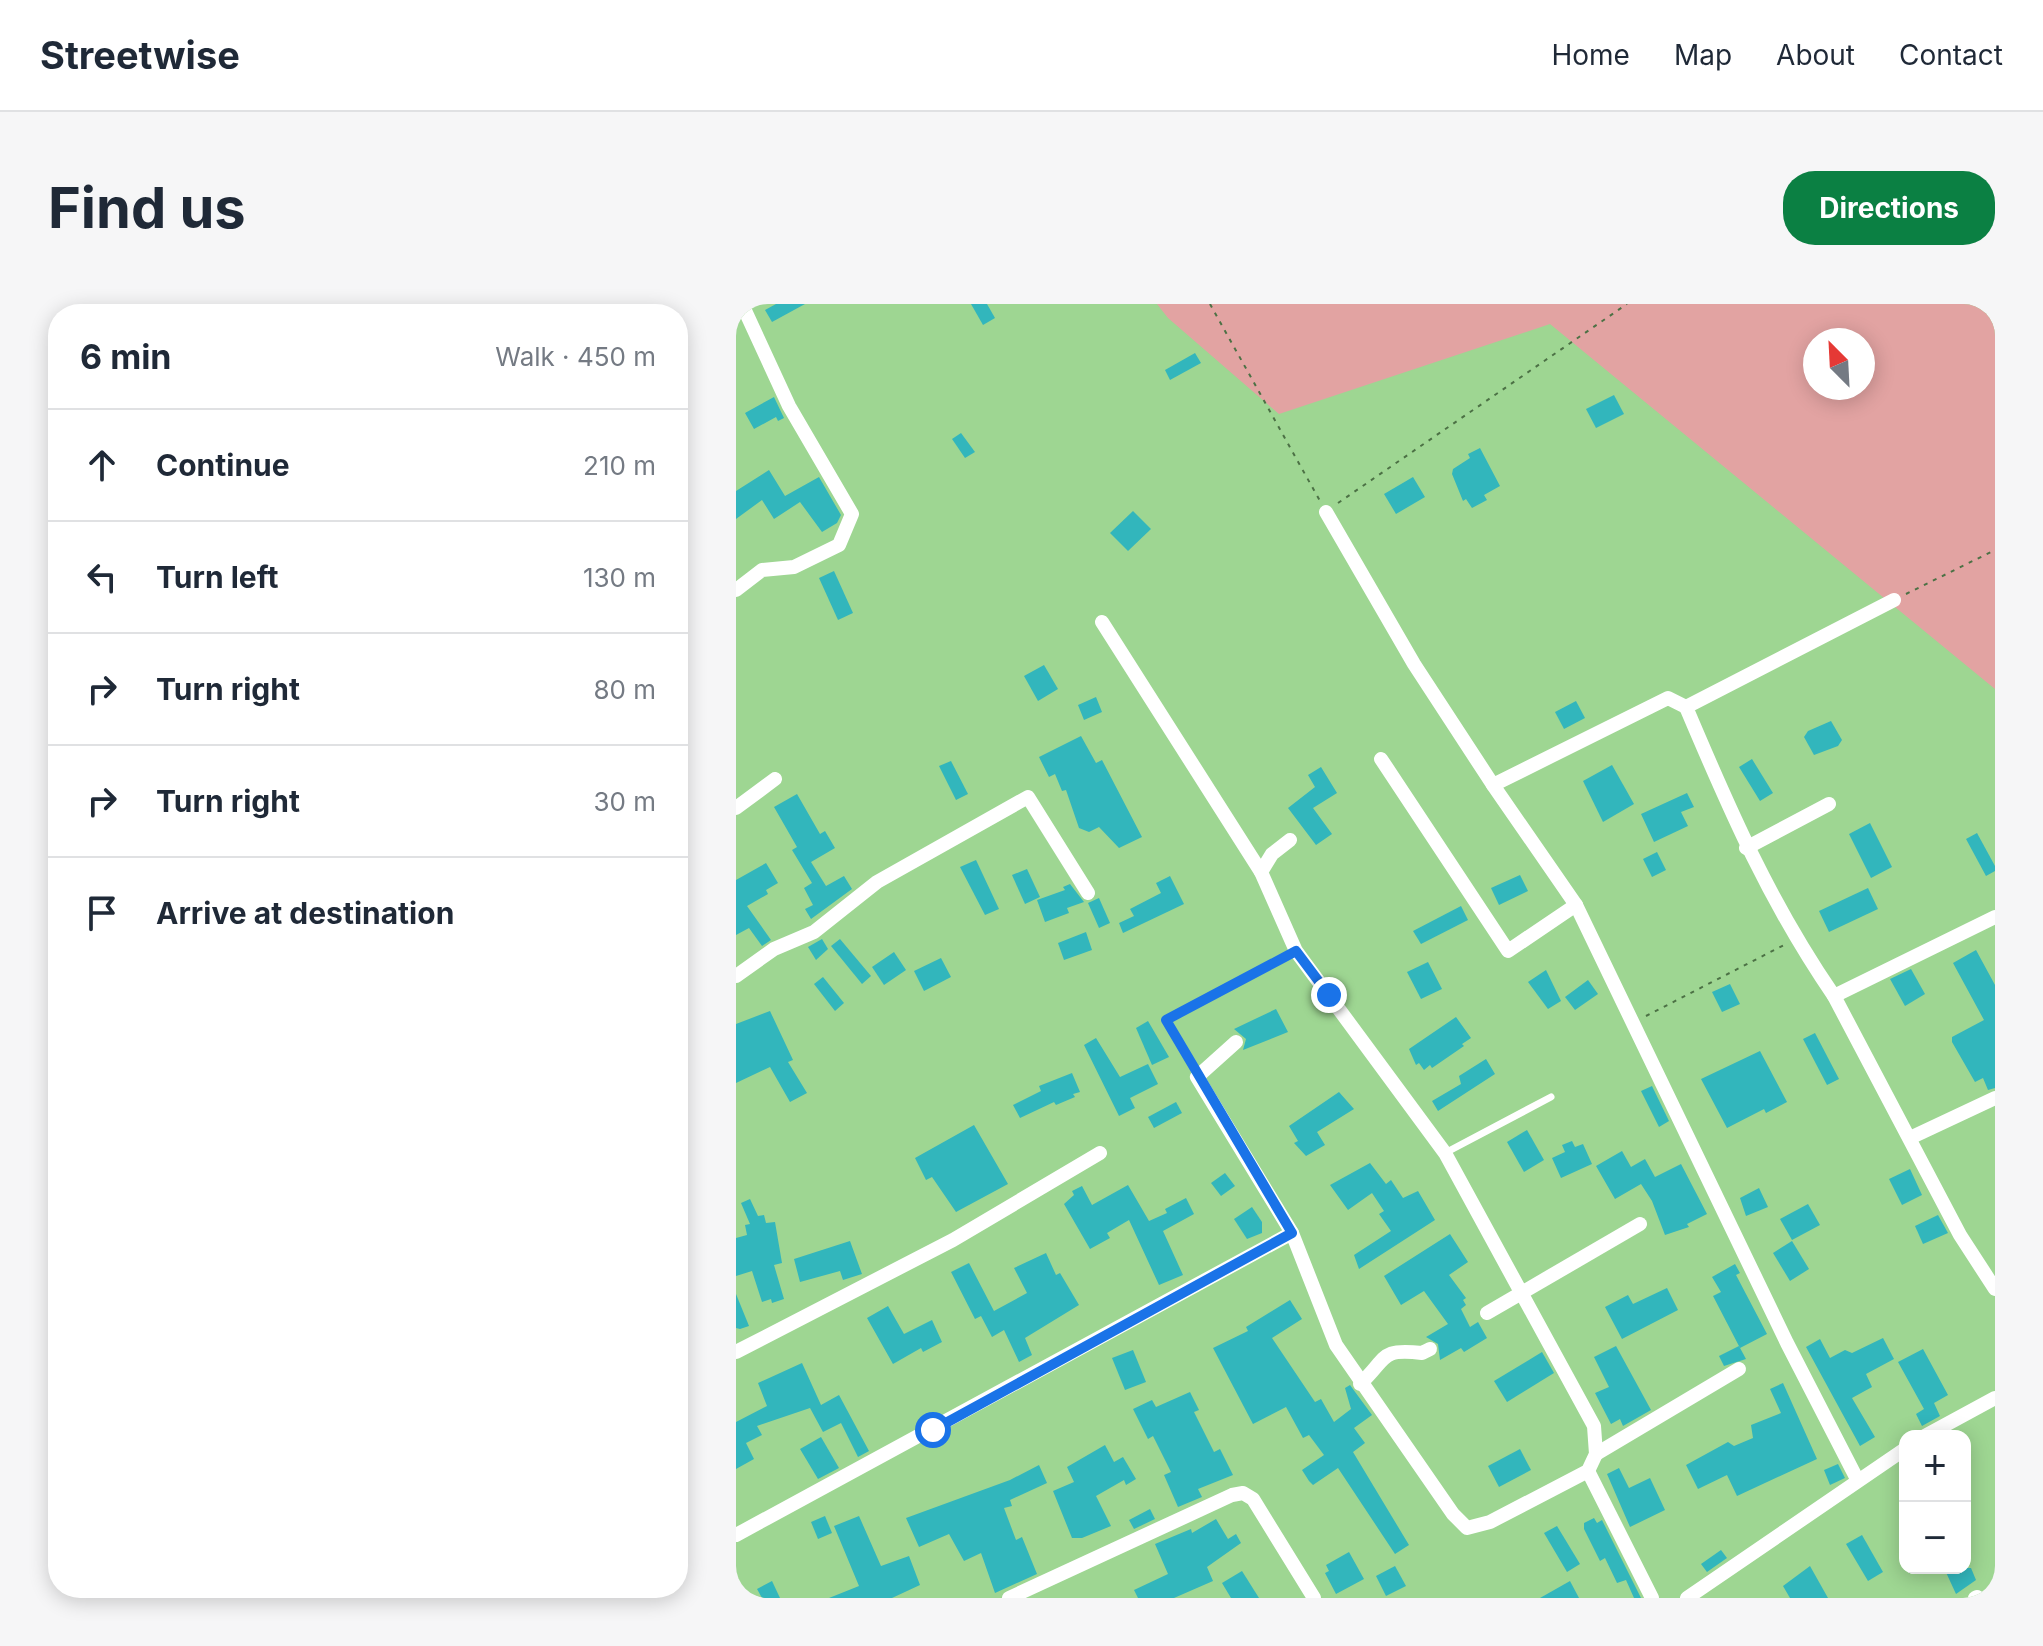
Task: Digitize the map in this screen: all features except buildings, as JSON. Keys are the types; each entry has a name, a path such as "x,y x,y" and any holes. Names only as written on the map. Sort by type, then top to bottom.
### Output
{"street":[{"path":"736,590 762,570 794,567 839,545 852,514 789,406 748,306"},
{"path":"1326,512 1414,664 1576,905 1787,1343 1857,1479"},
{"path":"1686,707 1894,600"},
{"path":"1102,622 1261,872 1296,951 1445,1153 1594,1426 1596,1454 1588,1471 1490,1522 1467,1528 1453,1514 1360,1384 1336,1345 1292,1233 1197,1077 1219,1053 1236,1042"},
{"path":"1493,785 1668,698 1686,707 1746,848 1796,940 1834,996 1912,1137 1960,1235 1994,1285"},
{"path":"1381,759 1508,951 1576,905"},
{"path":"736,808 775,779"},
{"path":"736,976 774,949 814,932 877,882 1028,797 1088,893"},
{"path":"1746,848 1829,804"},
{"path":"1261,872 1272,854 1290,840"},
{"path":"1834,996 1995,917"},
{"path":"1912,1137 1995,1098"},
{"path":"736,1352 953,1240 1100,1153"},
{"path":"1487,1313 1640,1224"},
{"path":"736,1535 1292,1233"},
{"path":"1360,1384 1382,1358 1392,1352 1403,1349 1422,1353 1430,1349"},
{"path":"1596,1454 1739,1369"},
{"path":"1936,1430 1995,1398"},
{"path":"1687,1598 1899,1453"},
{"path":"1588,1471 1652,1598"},
{"path":"1009,1598 1243,1493 1253,1499 1314,1598"}],"lane":[{"path":"1445,1153 1551,1097"}],"path":[{"path":"1210,304 1326,512 1627,304"},
{"path":"1894,600 1995,550"},
{"path":"1631,1024 1796,940"},
{"path":"1197,1077 1166,1020 1296,951"}],"shaded area":[{"path":"1157,304 1995,304 1995,689 1550,324 1279,414 1168,318"}],"route":[{"path":"933,1430 1292,1233 1249,1166 1166,1020 1296,951 1329,995"}]}
